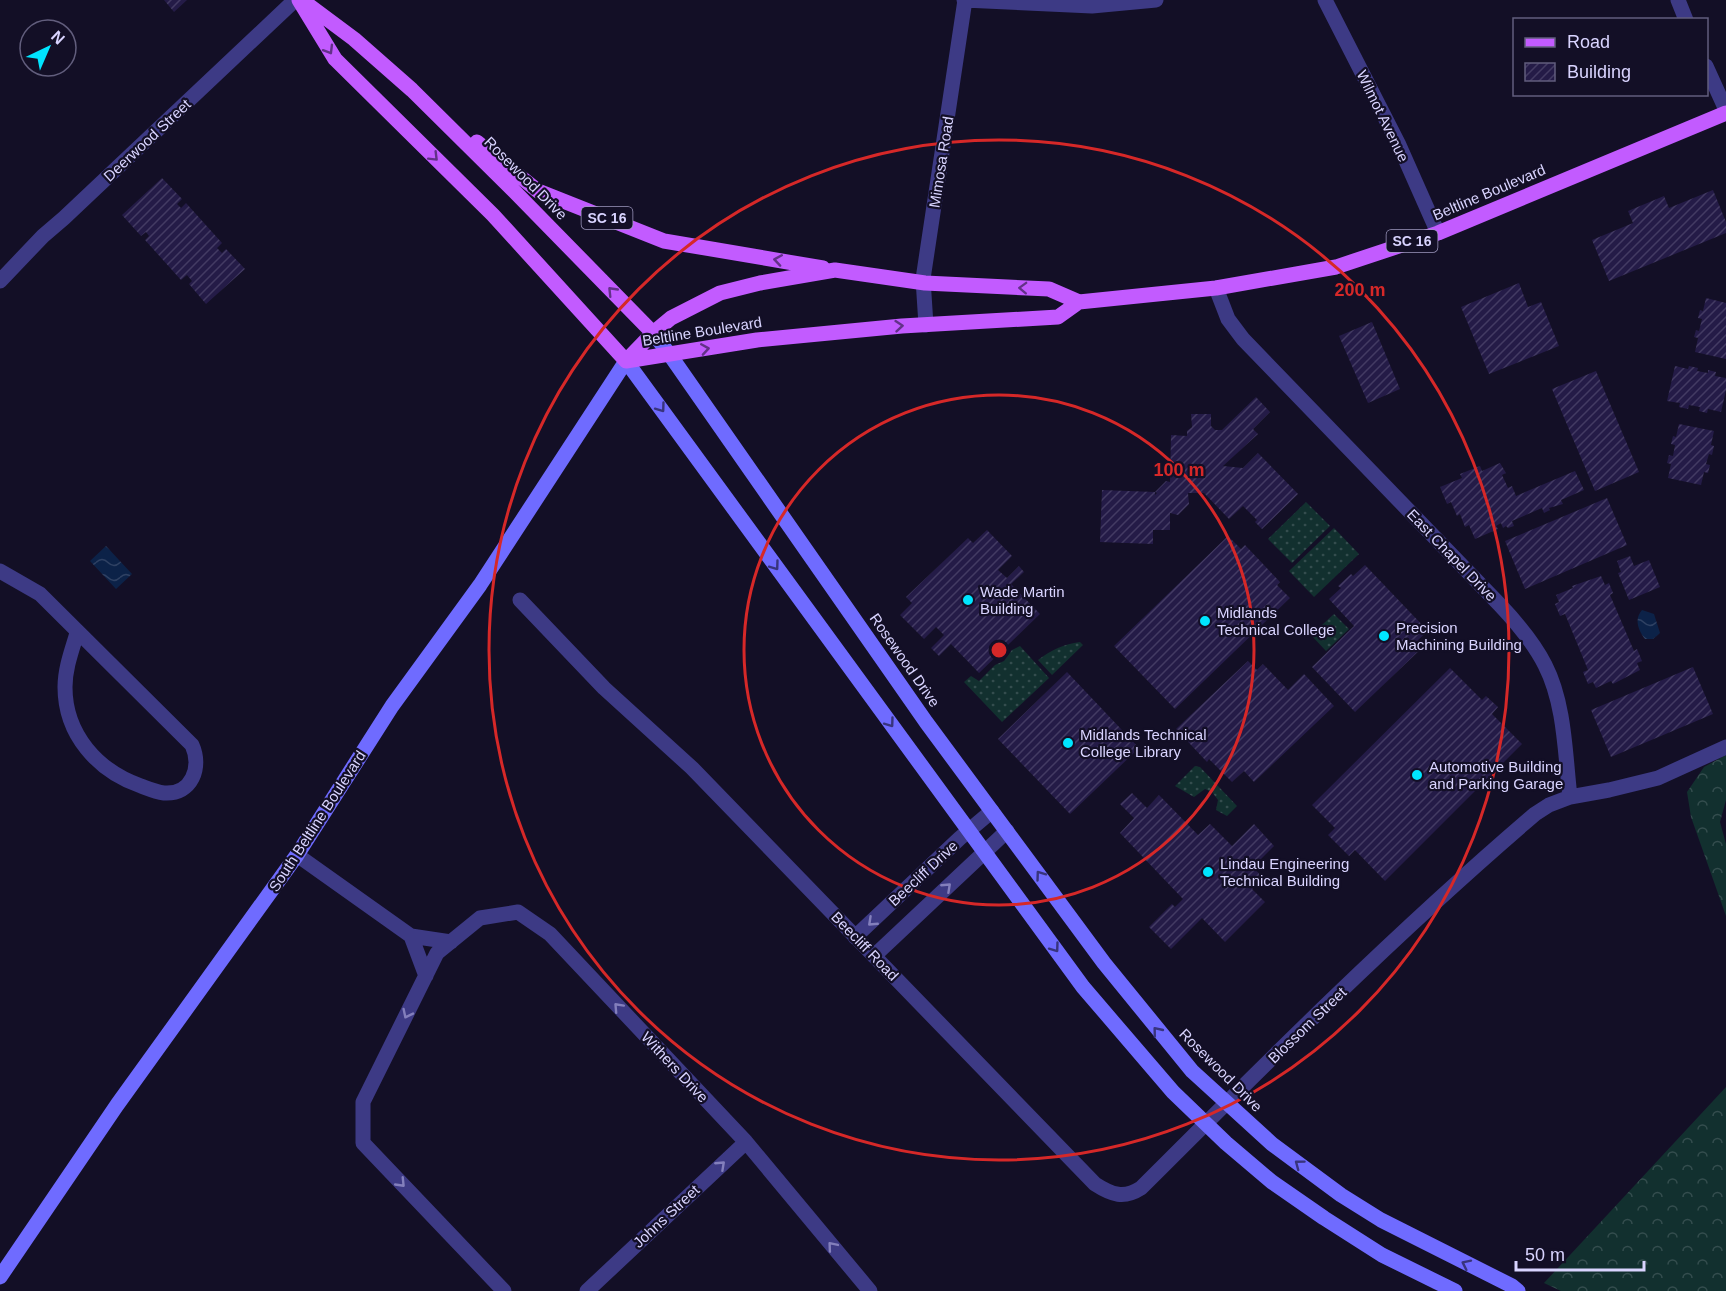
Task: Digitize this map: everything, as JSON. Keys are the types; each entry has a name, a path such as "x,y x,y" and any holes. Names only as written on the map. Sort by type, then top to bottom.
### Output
{"main road":[{"name":"Rosewood Drive","path":"298,0 354,39 412,90 516,192 652,333 670,355 926,722 1147,1018 1220,1107 1341,1195 1381,1220 1518,1291"},
{"path":"298,0 335,59 493,215 626,361 1083,987 1173,1092 1205,1124 1272,1182 1382,1255 1455,1291"},
{"name":"SC 16","path":"412,90 538,191 664,241 835,270"},
{"name":"Beltline Boulevard","path":"626,361 652,333 671,318 720,293 760,283 835,270 924,283 1049,289 1079,302 1216,288 1335,267 1438,233 1726,111"},
{"name":"Beltline Boulevard","path":"626,361 757,340 926,325 1058,317 1079,302"},
{"name":"South Beltline Boulevard","path":"0,1277 117,1105 297,855 392,706 480,585 626,361"}],"street":[{"name":"Deerwood Street","path":"0,280 43,236 298,0"},
{"path":"965,0 1092,6 1156,0"},
{"name":"Mimosa Road","path":"926,325 924,283 965,0"},
{"name":"Wilmot Avenue","path":"1325,0 1399,146 1438,233"},
{"path":"1678,0 1685,18"},
{"path":"1708,68 1726,111"},
{"name":"East Chapel Drive","path":"1216,288 1228,319 1243,339 1500,605 1537,652 1551,679 1557,697 1570,797"},
{"path":"0,571 40,594 192,745 197,763 191,781 184,788 165,793 133,783 107,769 85,747 70,719 65,688 66,672 77,633"},
{"name":"Beecliff Road","path":"520,600 604,688 692,768 1095,1184 1108,1192 1121,1196 1131,1194 1141,1188 1220,1107"},
{"path":"1570,797 1658,778 1726,747"},
{"name":"Blossom Street","path":"1220,1107 1447,891 1535,814 1549,805 1570,797"},
{"name":"Beecliff Drive","path":"855,937 992,811"},
{"name":"Beecliff Drive","path":"874,956 1007,831"},
{"path":"297,855 411,936 451,942"},
{"name":"Withers Drive","path":"504,1291 363,1143 363,1102 437,954 480,918 518,912 550,934 746,1142 870,1291"},
{"path":"411,936 426,976"},
{"name":"Johns Street","path":"586,1291 746,1142"}],"green space":[{"path":"1306,502 1330,526 1292,563 1268,539"},
{"path":"1334,528 1359,554 1314,597 1289,571"},
{"path":"1334,614 1349,629 1326,651 1311,635"},
{"path":"1080,642 1083,645 1052,675 1038,660 1058,648"},
{"path":"1020,646 1049,678 1002,722 964,682 971,676 979,681 995,665 1004,661 1012,650"},
{"path":"1726,755 1726,800 1720,822 1726,844 1726,916 1691,817 1687,792 1704,767"},
{"path":"1195,766 1200,767 1237,806 1227,816 1216,810 1218,800 1212,792 1205,789 1194,797 1175,786"},
{"path":"1726,1087 1726,1291 1561,1291 1544,1283"}],"water":[{"path":"106,546 132,574 116,589 90,561"},
{"path":"1642,610 1654,614 1660,633 1653,639 1645,639 1640,632 1638,617"}],"building":[{"path":"164,0 187,0 174,12"},
{"path":"162,178 182,199 177,204 181,208 186,203 222,243 217,248 222,253 226,249 245,269 206,304 189,284 192,281 187,275 181,280 145,240 149,236 146,232 141,236 122,215"},
{"path":"1713,190 1726,222 1726,233 1609,281 1592,240 1633,223 1628,211 1664,196 1669,208"},
{"path":"1519,283 1528,307 1541,302 1559,346 1489,374 1461,307"},
{"path":"1706,298 1726,303 1726,359 1695,352 1698,338 1694,337 1696,330 1699,331 1702,319 1698,318 1700,310 1703,311"},
{"path":"1372,322 1400,389 1368,403 1339,336"},
{"path":"1675,366 1688,369 1689,366 1698,368 1697,371 1708,373 1708,370 1716,372 1715,376 1726,378 1721,412 1708,409 1707,413 1699,411 1700,407 1689,405 1688,409 1679,407 1680,403 1667,401"},
{"path":"1596,371 1639,472 1595,491 1552,389"},
{"path":"1256,397 1270,412 1253,429 1258,434 1223,466 1243,468 1258,453 1298,494 1262,529 1255,522 1257,520 1243,506 1229,519 1204,493 1188,493 1189,504 1178,515 1170,513 1170,530 1153,530 1153,544 1100,542 1102,490 1155,492 1166,481 1170,482 1171,435 1187,436 1187,431 1192,427 1191,414 1211,414 1211,426 1215,430 1222,430"},
{"path":"1679,424 1714,431 1711,445 1714,446 1712,455 1709,454 1706,464 1710,465 1708,473 1704,472 1701,485 1668,478 1671,464 1667,463 1669,455 1673,456 1675,445 1671,444 1673,436 1676,437"},
{"path":"1500,463 1506,473 1502,475 1508,488 1512,486 1516,496 1575,471 1584,490 1561,500 1563,504 1549,508 1550,510 1544,513 1542,508 1512,521 1514,526 1508,528 1506,526 1503,528 1501,523 1496,526 1498,529 1475,539 1469,525 1465,527 1460,514 1457,516 1451,502 1447,504 1440,487 1462,478 1460,474 1480,466 1482,471"},
{"path":"1607,498 1627,545 1525,589 1505,541"},
{"name":"Wade Martin Building","path":"987,530 1012,556 998,570 1007,578 1019,566 1024,572 1011,584 1040,614 979,673 951,644 939,656 931,648 944,635 936,627 924,639 900,615 912,603 906,597 968,538 973,543"},
{"path":"1228,536 1241,549 1245,545 1280,582 1277,585 1290,598 1175,709 1114,646"},
{"path":"1630,556 1634,566 1649,560 1660,587 1629,600 1618,573 1621,572 1617,561"},
{"name":"Precision Machining Building","path":"1365,565 1428,631 1418,640 1424,646 1355,712 1312,667 1354,626 1329,599 1341,588 1338,586"},
{"path":"1601,576 1605,585 1609,583 1613,593 1610,595 1634,651 1637,649 1642,661 1637,663 1640,670 1613,684 1611,681 1596,688 1593,682 1588,684 1583,672 1588,670 1565,614 1560,616 1555,604 1559,602 1556,595 1573,588 1572,586"},
{"path":"1248,661 1257,670 1263,664 1288,690 1304,674 1334,706 1254,782 1244,771 1232,782 1209,759 1207,762 1176,729"},
{"path":"1693,667 1713,714 1611,757 1591,710"},
{"name":"Automotive Building and Parking Garage","path":"1450,668 1482,700 1486,696 1498,707 1492,714 1522,744 1385,881 1355,850 1349,856 1328,835 1335,828 1312,805"},
{"name":"Midlands Technical College Library","path":"1067,672 1139,748 1070,814 998,739"},
{"name":"Lindau Engineering Technical Building","path":"1132,793 1147,808 1159,795 1198,835 1210,824 1232,846 1254,824 1274,846 1253,867 1263,878 1252,889 1265,902 1225,942 1202,918 1171,949 1149,927 1172,904 1175,907 1183,899 1120,833 1134,818 1120,804"}],"place":[{"name":"Wade Martin Building","path":"968,600"},
{"name":"Midlands Technical College","path":"1205,621"},
{"name":"Precision Machining Building","path":"1384,636"},
{"name":"Midlands Technical College Library","path":"1068,743"},
{"name":"Automotive Building and Parking Garage","path":"1417,775"},
{"name":"Lindau Engineering Technical Building","path":"1208,872"}]}
